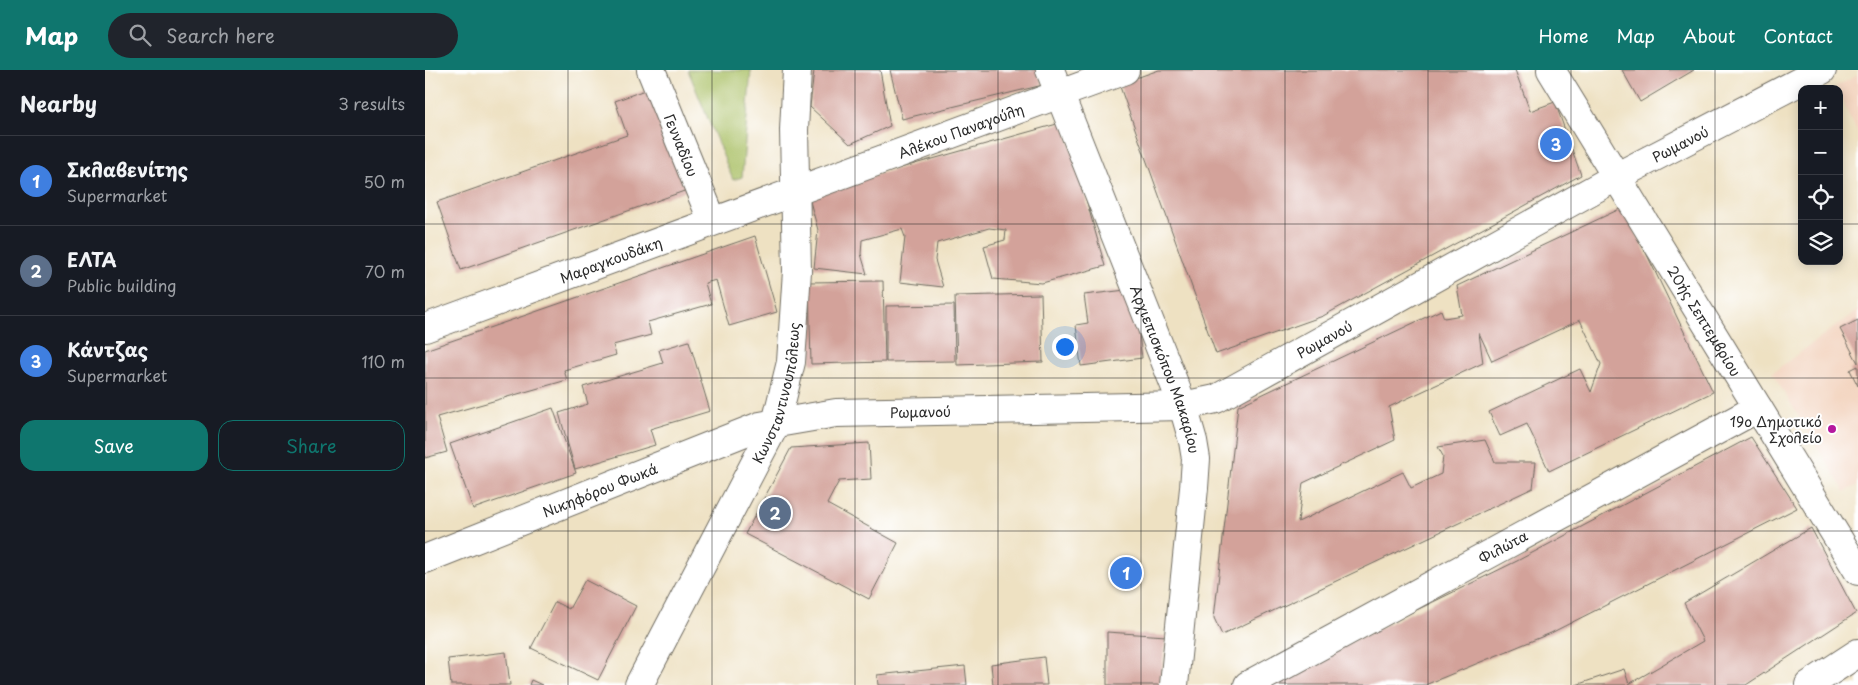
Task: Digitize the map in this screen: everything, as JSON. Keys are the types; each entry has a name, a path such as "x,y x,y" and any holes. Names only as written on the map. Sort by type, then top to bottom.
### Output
{"street":[{"name":"Γενναδίου","path":"651,70 712,220"},
{"name":"Κωνσταντινουπόλεως","path":"639,685 776,423 791,362 797,271 794,130 797,70"},
{"name":"Αρχιεπισκόπου Μακαρίου","path":"1050,70 1183,406 1196,459 1174,685"},
{"name":"Αλέκου Παναγούλη","path":"795,190 1125,70"},
{"name":"20ής Σεπτεμβρίου","path":"1551,70 1858,571"},
{"name":"Ρωμανού","path":"776,423 836,413 1183,406 1202,404 1230,393 1616,176 1822,70"},
{"name":"Μαραγκουδάκη","path":"425,328 795,190"},
{"name":"Φιλώτα","path":"1248,685 1758,408"},
{"name":"Νικηφόρου Φωκά","path":"425,559 751,430 776,423"},
{"path":"1809,685 1858,653"}],"shaded area":[{"path":"1858,75 1858,134 1843,103 1843,85 1839,85"},
{"name":"19ο Δημοτικό Σχολείο","path":"1858,310 1858,485 1845,492 1772,373"}],"green space":[{"path":"688,70 751,70 742,177 733,180"}],"building":[{"path":"814,70 880,70 890,126 850,144 810,107"},
{"path":"890,70 1037,70 1043,85 902,119"},
{"path":"1159,70 1515,70 1530,111 1555,102 1581,175 1323,316 1216,354 1119,84"},
{"path":"1622,70 1694,70 1640,102"},
{"path":"653,87 690,189 461,270 437,202 627,135 615,101"},
{"path":"1064,122 1105,266 1042,283 993,279 984,246 1005,240 1006,230 989,228 937,243 935,260 943,287 900,282 905,237 902,229 862,240 861,254 867,274 814,268 818,230 808,194"},
{"path":"1624,207 1713,392 1549,471 1527,424 1500,436 1489,412 1580,369 1591,392 1601,364 1580,320 1492,361 1479,333 1483,363 1389,407 1395,440 1303,483 1298,522 1403,472 1411,488 1441,474 1443,456 1438,447 1485,440 1495,462 1536,462 1533,488 1222,635 1214,618 1238,406 1441,310 1444,318 1462,315 1457,286"},
{"path":"755,236 777,312 729,326 716,280 705,283 711,304 648,322 651,335 613,345 616,355 564,370 567,380 437,417 447,452 425,458 425,350"},
{"path":"883,281 885,362 811,364 809,282"},
{"path":"1134,289 1142,358 1081,366 1076,325 1088,323 1084,295"},
{"path":"1041,294 1043,362 957,365 955,296"},
{"path":"954,305 955,361 886,362 886,306"},
{"path":"1858,320 1858,363 1840,329"},
{"path":"689,341 710,411 650,429 655,445 575,469 559,413 588,404 583,387 663,363 659,350"},
{"path":"1858,366 1858,386 1850,370"},
{"path":"553,408 576,473 473,509 450,444"},
{"path":"1751,437 1797,508 1551,633 1425,685 1263,685 1517,561"},
{"path":"869,443 871,479 839,481 827,504 898,543 869,599 745,534 791,448"},
{"path":"1811,528 1856,613 1746,685 1576,685 1624,669 1629,684 1703,641 1684,603"},
{"path":"585,580 636,606 598,680 531,648 555,602 569,609"},
{"path":"1107,632 1166,636 1160,685 1107,685"},
{"path":"506,652 510,685 451,685 448,659"},
{"path":"1044,657 1047,685 993,685 991,664"},
{"path":"965,666 967,685 878,685 877,675"},
{"path":"531,680 542,685 529,685"}],"place":[{"name":"Κάντζας","path":"1556,144"},
{"name":"19ο Δημοτικό Σχολείο","path":"1832,429"},
{"name":"ΕΛΤΑ","path":"775,513"},
{"name":"Σκλαβενίτης","path":"1126,573"}]}
